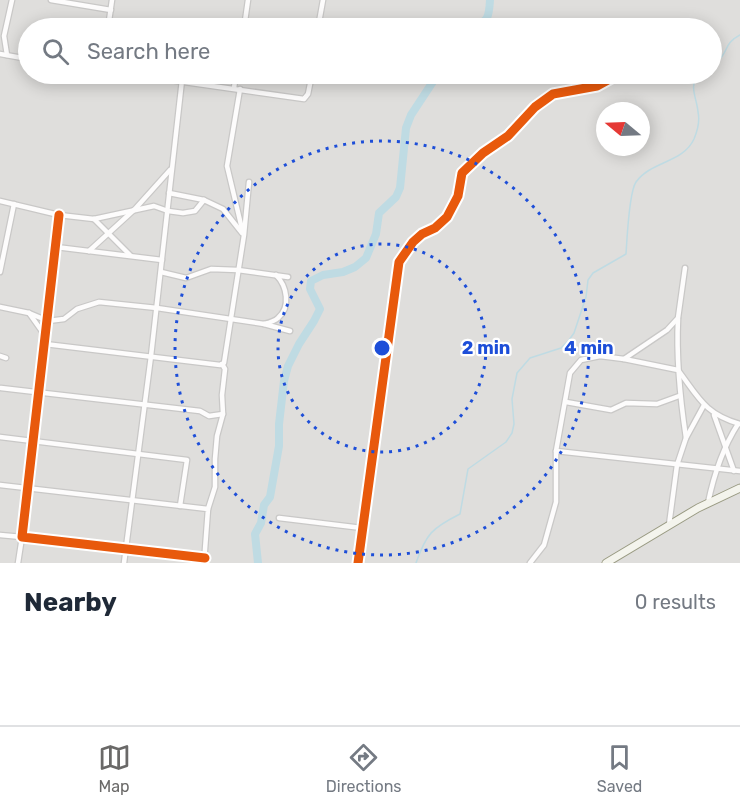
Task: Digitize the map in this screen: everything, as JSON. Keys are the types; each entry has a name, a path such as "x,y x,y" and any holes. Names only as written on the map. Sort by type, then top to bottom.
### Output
{"street":[{"path":"7,55 2,38 12,0"},
{"path":"51,0 111,10"},
{"path":"110,18 112,0"},
{"path":"245,18 248,0"},
{"path":"320,18 323,0"},
{"path":"0,54 18,57"},
{"path":"124,563 140,453 168,211 170,169 181,84"},
{"path":"210,84 304,99 309,94 310,84"},
{"path":"237,84 227,166 243,235"},
{"path":"358,563 399,262 405,251 422,234 435,228 447,217 458,196 462,173 483,153 508,136 535,107 553,94 601,84"},
{"path":"89,250 135,209 170,169"},
{"path":"222,364 225,361 232,320 249,182"},
{"path":"169,193 204,200 223,209 243,235"},
{"path":"0,201 59,215 94,219 154,206 183,213 195,211 204,200"},
{"path":"0,272 14,204"},
{"path":"18,563 59,215"},
{"path":"94,219 130,255"},
{"path":"56,247 162,260"},
{"path":"686,268 678,318 679,396 686,438"},
{"path":"161,272 186,278 212,269 288,276"},
{"path":"264,324 278,319 287,297 281,280 275,275"},
{"path":"0,307 29,313 48,321 64,319 76,309 99,302 264,324 290,331"},
{"path":"29,313 46,337"},
{"path":"624,359 667,330 678,318"},
{"path":"45,344 222,364"},
{"path":"0,356 6,358"},
{"path":"530,563 544,545 556,502 556,451 570,373 581,360 600,356 678,370 714,415 737,471 556,451"},
{"path":"0,535 205,560 208,509 215,487 216,447 223,414 222,395 225,369 222,364"},
{"path":"2,388 200,411 209,416 223,414"},
{"path":"566,402 612,410 626,403 657,404 679,396"},
{"path":"669,525 677,465 686,438 704,405"},
{"path":"708,503 725,444 739,424 714,415"},
{"path":"0,437 187,460 180,506"},
{"path":"0,485 208,509"},
{"path":"606,563 708,503 740,488"},
{"path":"279,519 362,528"}],"shaded area":[{"path":"0,0 740,0 740,563 0,563"}],"waterway":[{"path":"486,18 490,0"},
{"path":"722,57 730,42 740,35"},
{"path":"258,563 255,534 261,523 264,505 270,497 279,446 284,381 288,366 320,309 310,289 311,281 323,275 343,272 355,267 366,258 376,234 379,213 396,197 400,188 406,128 411,115 431,84"},
{"path":"416,563 431,533 460,514 468,469 506,442 512,433 514,424 512,399 517,373 530,358 561,348 569,340 574,333 586,297 588,280 593,273 626,254 630,205 636,182 642,175 682,153 694,139 699,119 694,84"}],"cycle path":[{"path":"358,563 399,262 413,242 447,217 458,196 462,173 483,153 508,136 535,107 553,94 601,84"},
{"path":"59,215 22,537 205,558"}]}
